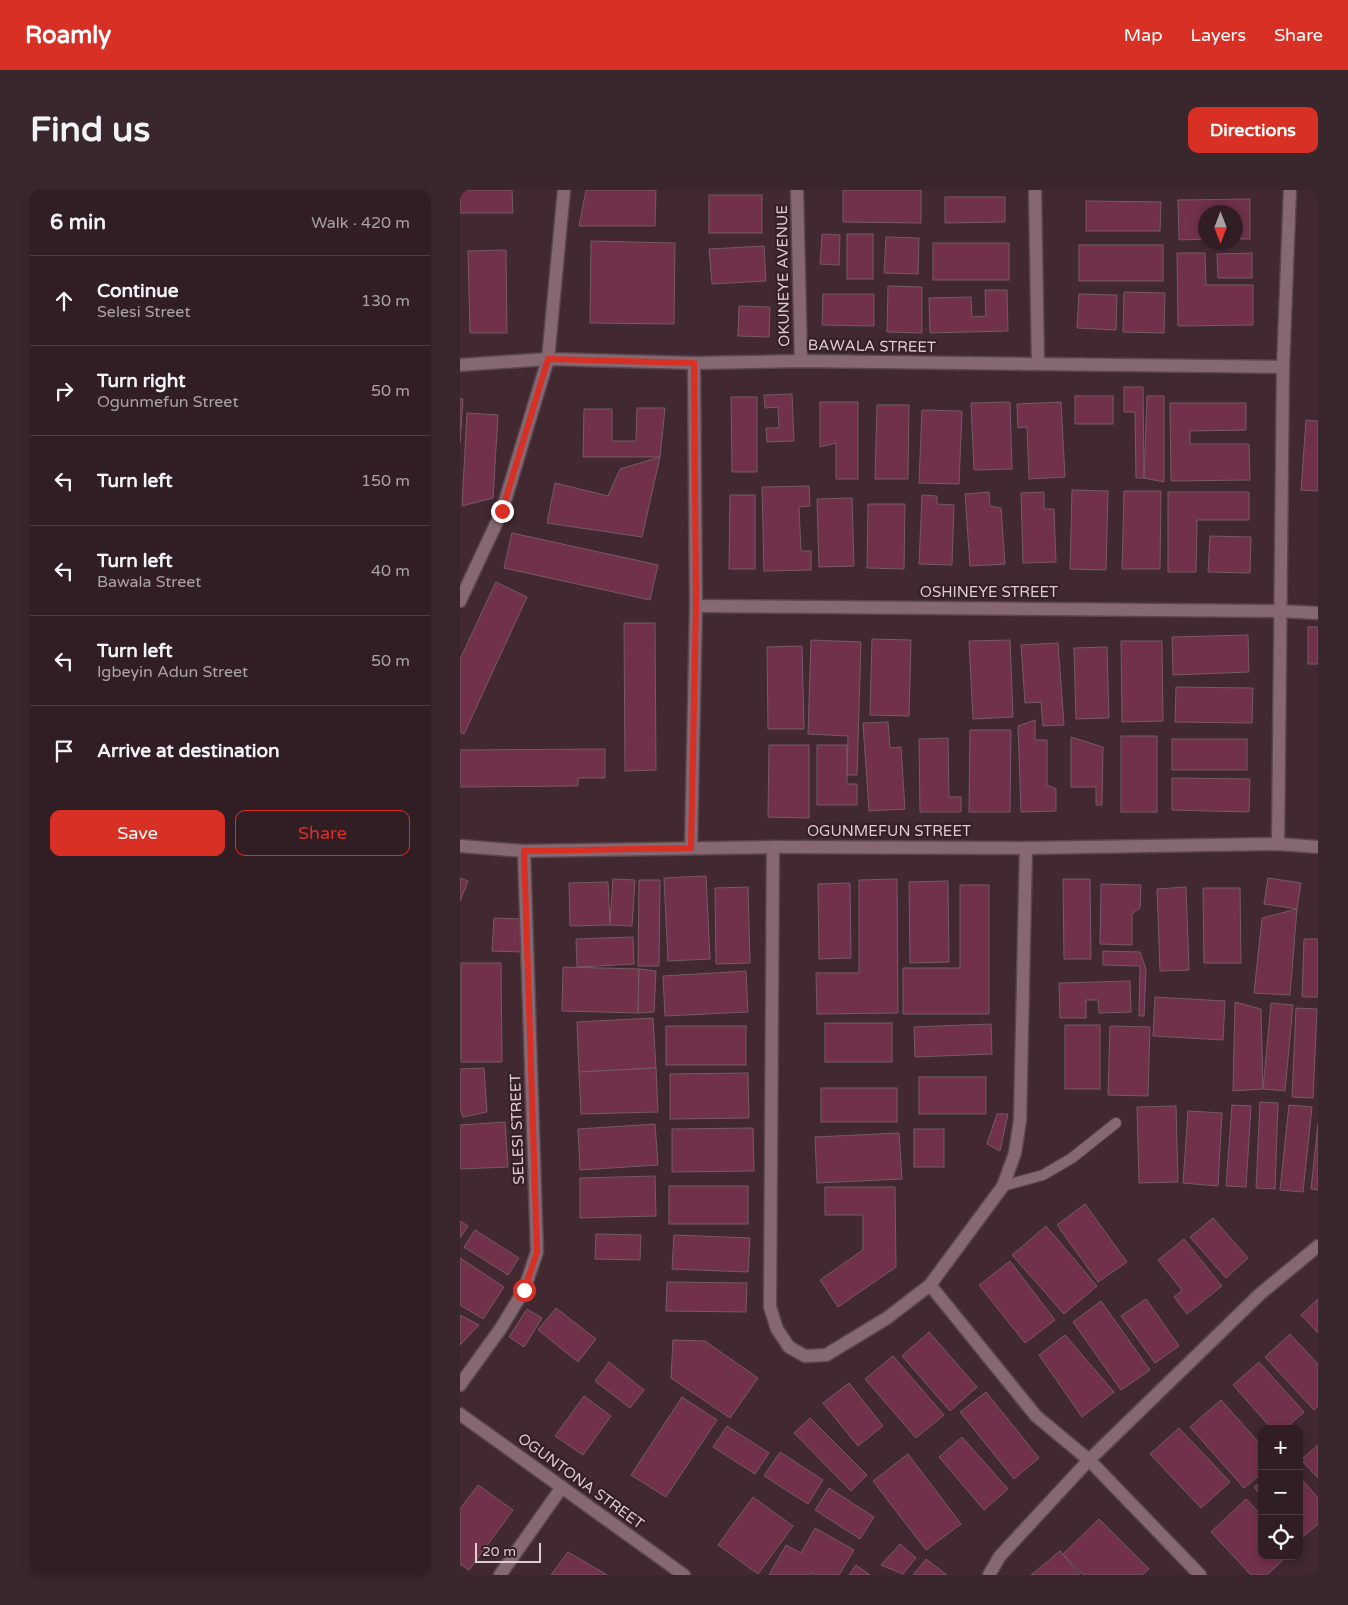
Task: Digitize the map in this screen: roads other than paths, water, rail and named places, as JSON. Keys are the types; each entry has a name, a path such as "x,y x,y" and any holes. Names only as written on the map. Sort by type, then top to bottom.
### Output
{"street":[{"path":"460,601 502,511 548,359 564,190"},
{"name":"OKUNEYE AVENUE","path":"797,190 801,361"},
{"path":"1035,190 1038,364"},
{"path":"1278,844 1283,367 1290,190"},
{"name":"BAWALA STREET","path":"460,365 548,359 694,363 801,361 1283,367"},
{"path":"691,848 696,606 694,363"},
{"name":"OSHINEYE STREET","path":"696,606 1281,611 1318,613"},
{"name":"OGUNMEFUN STREET","path":"460,846 524,851 773,847 1026,848 1278,844 1318,847"},
{"path":"773,847 770,1307 777,1329 788,1347 805,1356 826,1355 887,1318 930,1284 1002,1186 1015,1152 1020,1120 1026,848"},
{"name":"SELESI STREET","path":"460,1384 501,1328 524,1290 537,1252 524,851"},
{"path":"988,1575 1000,1556 1089,1460 1260,1294 1318,1246"},
{"path":"930,1284 1036,1416 1089,1460 1200,1575"},
{"name":"OGUNTONA STREET","path":"460,1414 684,1575"},
{"path":"500,1575 562,1488"}],"lane":[{"path":"1002,1186 1043,1175 1072,1158 1116,1123"}]}
